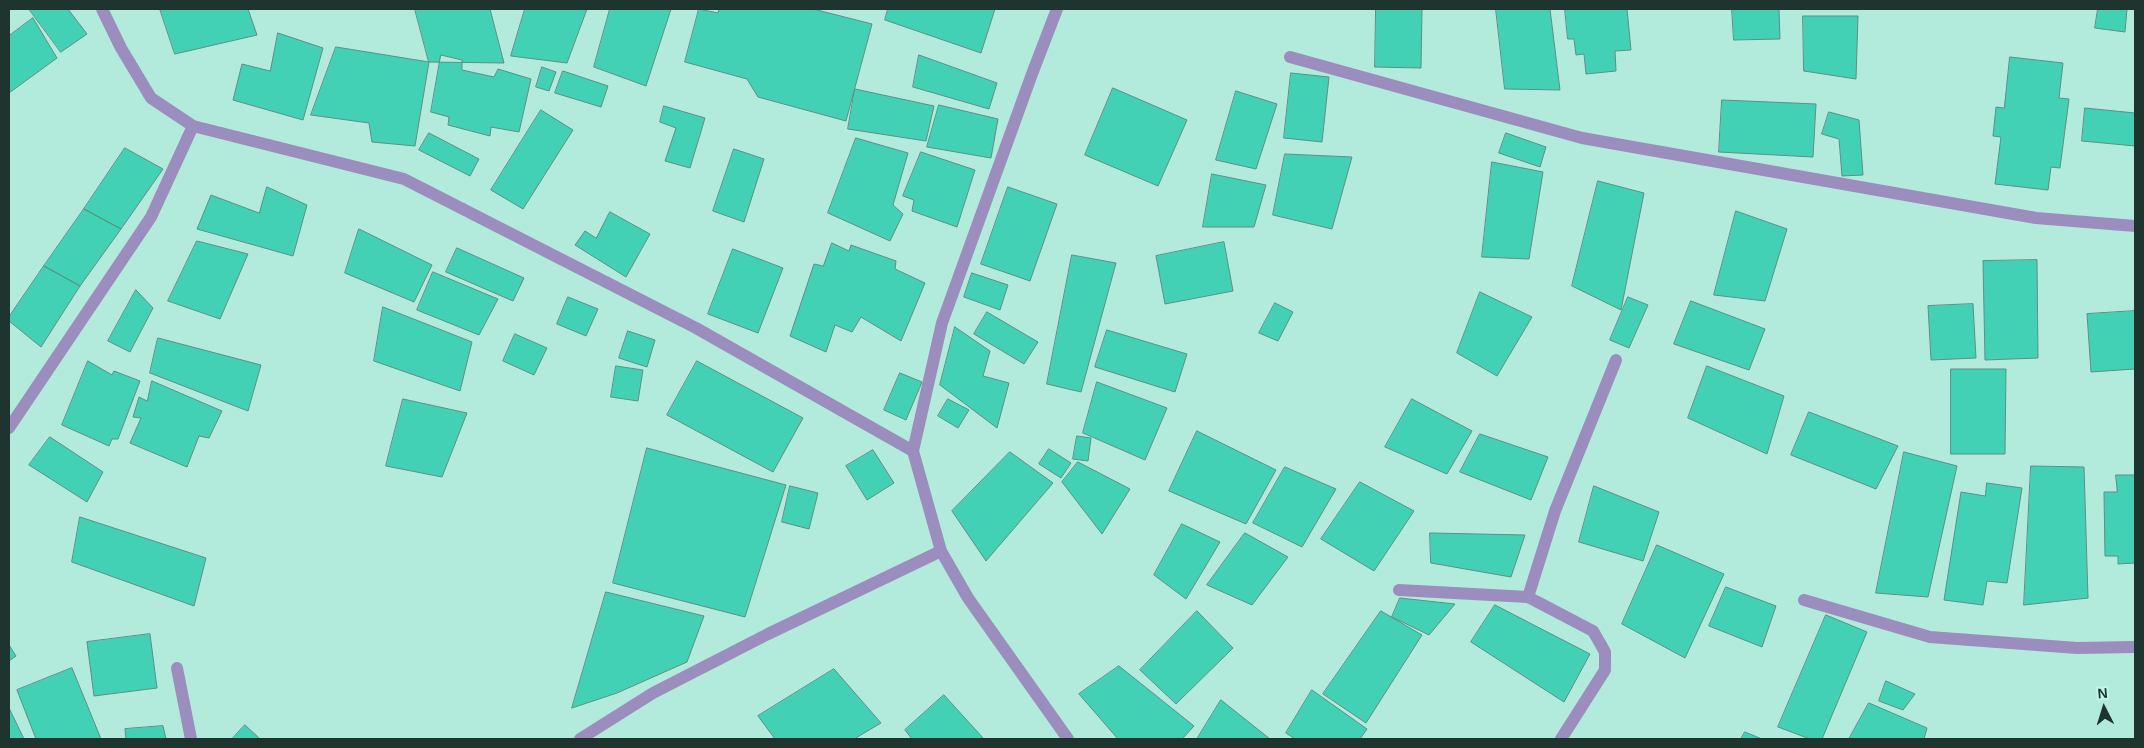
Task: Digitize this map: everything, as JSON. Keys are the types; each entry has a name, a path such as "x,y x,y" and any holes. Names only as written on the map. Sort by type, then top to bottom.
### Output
{"street":[{"path":"102,9 121,48 151,98 193,126 404,180 696,328 913,451"},
{"path":"1057,9 942,323 913,451 942,552 968,598 1068,739"},
{"path":"1290,57 1582,138 2036,218 2135,226"},
{"path":"9,428 151,217 193,126"},
{"path":"1528,597 1555,511 1616,360"},
{"path":"580,739 662,689 768,634 942,552"},
{"path":"1398,590 1528,597 1593,631 1605,652 1605,670 1561,739"},
{"path":"1804,600 1930,637 2077,648 2135,647"},
{"path":"177,668 191,739"}],"building":[{"path":"29,9 68,9 87,34 61,52"},
{"path":"160,9 248,9 257,35 175,54"},
{"path":"415,9 490,9 504,63 429,62"},
{"path":"525,9 587,9 567,63 511,56"},
{"path":"610,9 671,9 646,86 594,67"},
{"path":"699,9 718,13 719,9 813,9 872,24 846,121 758,97 747,79 685,62"},
{"path":"888,9 995,9 981,53 885,20"},
{"path":"1376,9 1422,9 1421,68 1375,67"},
{"path":"1496,9 1550,9 1560,90 1505,89"},
{"path":"1565,9 1627,9 1631,50 1615,51 1616,71 1586,74 1584,54 1576,55 1574,39 1568,39"},
{"path":"1732,9 1779,9 1780,39 1734,40"},
{"path":"2098,9 2127,9 2125,32 2095,28"},
{"path":"1803,16 1858,16 1856,79 1804,71"},
{"path":"33,18 57,58 9,93 9,36"},
{"path":"278,33 323,48 303,120 233,100 242,64 270,71"},
{"path":"336,47 429,62 415,146 372,142 369,123 311,115"},
{"path":"441,55 462,60 462,70 494,77 498,69 531,79 519,132 491,127 490,136 448,125 449,117 431,112"},
{"path":"919,55 997,83 989,109 913,87"},
{"path":"2010,57 2063,63 2059,98 2069,99 2060,168 2051,167 2048,190 1995,184 2001,137 1993,136 1996,107 2004,108"},
{"path":"542,67 556,72 549,91 536,87"},
{"path":"563,71 608,86 601,107 555,93"},
{"path":"1291,73 1329,77 1322,142 1284,138"},
{"path":"1113,88 1187,120 1158,186 1085,155"},
{"path":"855,89 934,106 926,141 848,129"},
{"path":"1236,91 1277,104 1256,169 1216,160"},
{"path":"1722,100 1816,104 1813,157 1719,152"},
{"path":"939,105 998,119 991,158 927,147"},
{"path":"664,106 705,118 690,168 665,161 676,128 660,122"},
{"path":"2085,108 2135,113 2135,146 2082,141"},
{"path":"541,110 573,130 523,209 491,190"},
{"path":"1829,112 1859,120 1863,175 1842,176 1839,139 1822,134"},
{"path":"429,133 479,159 470,176 419,150"},
{"path":"1506,133 1546,147 1540,167 1499,153"},
{"path":"856,138 908,153 893,205 903,214 890,241 828,213"},
{"path":"125,148 163,169 121,229 84,209"},
{"path":"734,149 764,159 744,222 713,211"},
{"path":"921,152 975,170 957,227 912,211 914,200 903,196"},
{"path":"1285,154 1352,157 1332,229 1273,215"},
{"path":"1492,162 1543,172 1529,259 1482,257"},
{"path":"1212,174 1266,185 1254,227 1203,227"},
{"path":"1598,181 1644,193 1621,310 1572,286"},
{"path":"267,187 307,205 293,256 197,229 211,195 259,213"},
{"path":"1008,187 1057,204 1030,281 981,264"},
{"path":"84,209 121,229 80,286 44,266"},
{"path":"1736,211 1787,229 1765,301 1714,295"},
{"path":"610,212 650,234 626,277 575,245 585,231 596,238"},
{"path":"359,229 432,265 414,302 345,273"},
{"path":"197,241 248,254 220,319 168,301"},
{"path":"1224,242 1233,291 1165,304 1156,256"},
{"path":"832,243 849,251 851,245 896,261 895,269 925,283 901,341 861,317 852,332 835,325 826,352 790,336 814,264 823,266"},
{"path":"457,248 524,278 513,301 446,272"},
{"path":"733,249 783,268 758,333 708,314"},
{"path":"1072,255 1116,263 1081,392 1047,384"},
{"path":"2037,260 2038,358 1985,360 1983,261"},
{"path":"44,266 80,286 41,347 9,321 9,317"},
{"path":"433,272 498,299 479,335 417,310"},
{"path":"972,273 1008,285 1000,310 964,297"},
{"path":"136,290 153,308 130,352 108,341"},
{"path":"1480,292 1532,317 1497,376 1457,353"},
{"path":"568,297 598,309 586,336 557,324"},
{"path":"1628,297 1648,305 1629,348 1610,340"},
{"path":"1691,301 1765,329 1749,370 1674,344"},
{"path":"1275,303 1293,312 1278,341 1259,333"},
{"path":"1973,304 1976,358 1931,360 1928,306"},
{"path":"383,307 472,342 460,391 374,361"},
{"path":"2135,311 2135,369 2091,372 2087,314"},
{"path":"987,312 1038,342 1024,364 974,334"},
{"path":"955,327 990,351 983,376 1009,383 997,428 940,385"},
{"path":"1107,330 1187,354 1175,392 1095,367"},
{"path":"628,331 655,340 647,367 619,358"},
{"path":"515,334 547,348 534,375 503,361"},
{"path":"158,338 261,365 248,411 150,373"},
{"path":"88,361 112,375 114,371 140,381 118,439 112,439 109,446 62,425"},
{"path":"697,361 803,418 773,472 667,415"},
{"path":"616,366 643,370 638,401 611,397"},
{"path":"1707,366 1784,396 1767,454 1688,418"},
{"path":"1951,369 2006,369 2005,454 1951,454"},
{"path":"900,373 922,382 906,420 884,410"},
{"path":"152,381 222,411 209,438 199,436 187,467 130,443 141,418 133,417 139,397 147,401"},
{"path":"1097,382 1167,408 1145,460 1083,433"},
{"path":"403,399 467,413 442,477 386,466"},
{"path":"948,399 969,410 958,428 938,416"},
{"path":"1412,399 1472,431 1447,474 1385,447"},
{"path":"1809,412 1898,446 1876,489 1791,455"},
{"path":"1197,431 1276,470 1246,524 1169,491"},
{"path":"1480,434 1548,457 1531,500 1460,472"},
{"path":"1077,436 1091,438 1088,461 1073,459"},
{"path":"50,437 103,472 87,502 29,465"},
{"path":"647,448 786,485 745,617 613,583"},
{"path":"1049,449 1071,463 1061,478 1039,464"},
{"path":"873,450 894,483 867,500 846,466"},
{"path":"1010,452 1053,483 986,561 952,511"},
{"path":"1904,452 1957,466 1928,597 1876,593"},
{"path":"1078,462 1130,489 1102,534 1062,482"},
{"path":"2031,466 2084,467 2088,598 2024,605"},
{"path":"1285,467 1336,489 1302,547 1253,523"},
{"path":"2116,475 2135,475 2135,563 2118,564 2118,556 2105,556 2104,492 2117,492"},
{"path":"1360,482 1414,511 1374,571 1321,539"},
{"path":"1987,483 2022,488 2007,583 1987,581 1983,605 1944,600 1961,492 1985,496"},
{"path":"790,486 818,493 809,529 782,522"},
{"path":"1594,486 1659,512 1643,561 1579,542"},
{"path":"80,517 206,558 194,606 72,562"},
{"path":"1182,524 1220,542 1186,599 1154,575"},
{"path":"1245,533 1288,557 1252,605 1207,585"},
{"path":"1430,533 1525,535 1511,577 1431,563"},
{"path":"1657,545 1724,574 1685,658 1622,624"},
{"path":"1726,587 1776,606 1762,647 1709,626"},
{"path":"606,592 704,616 687,662 617,693 572,708"},
{"path":"1400,598 1455,604 1429,635 1392,617"},
{"path":"1495,605 1590,654 1564,702 1471,642"},
{"path":"1197,611 1233,648 1176,704 1140,670"},
{"path":"1381,611 1422,635 1366,723 1323,694"},
{"path":"1826,615 1867,632 1822,739 1810,739 1778,727"},
{"path":"150,634 157,688 94,696 87,642"},
{"path":"9,645 16,656 9,661"},
{"path":"1119,666 1194,726 1182,739 1118,739 1079,694"},
{"path":"72,668 101,739 36,739 17,690"},
{"path":"834,669 881,723 854,739 775,739 758,716"},
{"path":"1886,681 1915,694 1903,710 1879,701"},
{"path":"1312,690 1367,729 1360,739 1295,739 1286,733"},
{"path":"944,695 984,739 912,739 905,730"},
{"path":"1221,700 1270,739 1197,739"},
{"path":"1869,703 1927,728 1924,739 1849,739"},
{"path":"9,708 24,739 9,739"},
{"path":"245,725 260,739 232,739"},
{"path":"163,726 166,739 126,739 125,729"},
{"path":"1745,732 1762,739 1741,739"}]}
